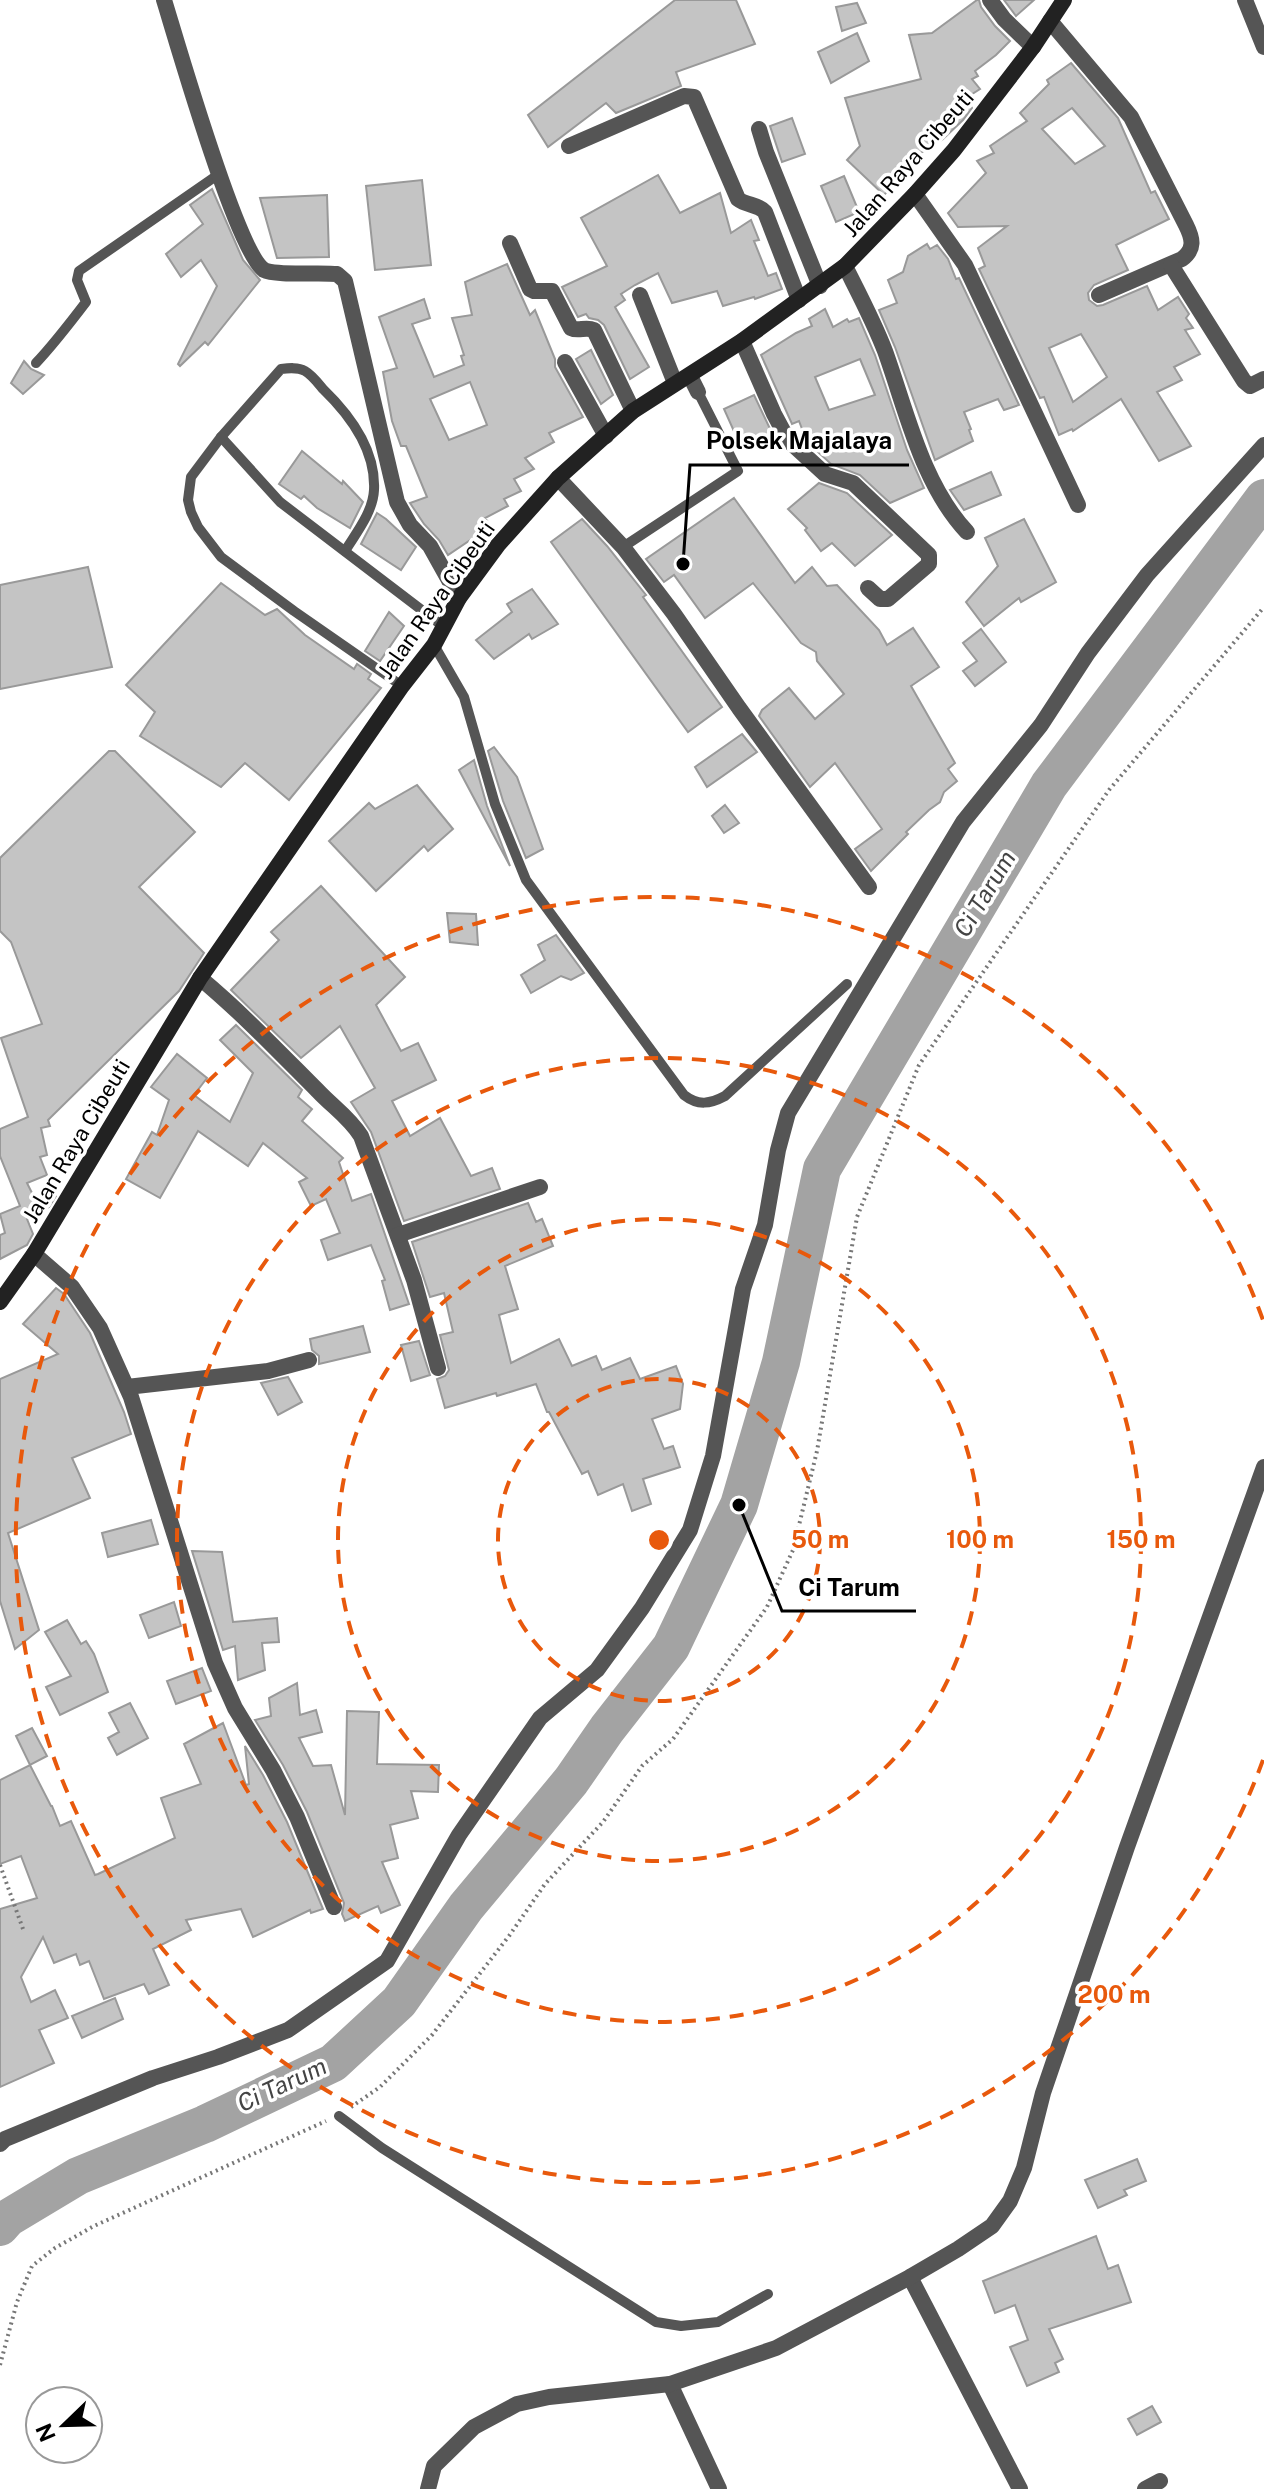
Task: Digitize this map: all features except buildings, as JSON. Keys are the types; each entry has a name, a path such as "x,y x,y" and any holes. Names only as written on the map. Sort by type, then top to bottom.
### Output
{"main road":[{"name":"Jalan Raya Cibeuti","path":"1,1297 34,1254 200,978 402,686 434,645 459,598 498,545 558,478 633,411 742,341 845,266 954,150 1033,47 1064,0"}],"street":[{"path":"164,0 219,174 252,255 261,268 270,272 337,274 345,281 397,502 410,525 430,546 459,598"},
{"path":"990,0 1004,19 1033,47"},
{"path":"1245,0 1264,47"},
{"path":"1050,21 1131,117 1191,236 1192,249 1182,259 1099,295"},
{"path":"569,146 684,96 694,97 738,199 759,206 765,212 799,300"},
{"path":"759,129 820,286"},
{"path":"915,194 965,265 1078,505"},
{"path":"510,243 530,289 552,291 571,328 588,327 594,330 633,411"},
{"path":"1171,265 1244,381 1250,386 1264,379"},
{"path":"845,266 883,347 931,479 951,515 967,532"},
{"path":"640,295 683,379 698,392"},
{"path":"742,341 788,440 825,474 853,483 929,555 929,564 888,599 882,601 868,588"},
{"path":"565,362 606,436"},
{"path":"0,2144 5,2139 153,2078 288,2030 387,1961 459,1835 540,1718 597,1670 642,1608 690,1530 713,1456 743,1289 765,1225 788,1113 963,822 1041,725 1088,653 1147,575 1264,445"},
{"path":"558,478 623,547 674,614 869,887"},
{"path":"200,978 241,1012 356,1127 414,1280 438,1368"},
{"path":"398,1235 540,1187"},
{"path":"34,1254 72,1287 100,1328 127,1387 215,1663 235,1708 297,1817 334,1907"},
{"path":"127,1387 268,1371 309,1360"},
{"path":"428,2489 434,2466 474,2427 517,2404 549,2397 670,2384 776,2348 910,2277 992,2226 1010,2201 1024,2168 1043,2093 1117,1876 1264,1467"},
{"path":"910,2277 1020,2489"},
{"path":"670,2384 719,2489"}],"lane":[{"path":"36,363 85,305 76,276 79,271 219,174"},
{"path":"345,551 365,518 374,495 374,469 361,435 336,401 305,371 293,367 281,369 221,437 191,477 188,500 198,527 221,557 402,686"},
{"path":"623,547 738,471 698,392"},
{"path":"221,437 280,502 444,627"},
{"path":"434,645 464,697 495,804 526,880 684,1095 702,1103 714,1102 725,1096 847,984"},
{"path":"339,2116 382,2148 656,2322 681,2326 718,2322 768,2294"}],"path":[{"path":"0,1865 23,1929"}],"waterway":[{"name":"Ci Tarum","path":"0,2227 8,2218 78,2176 205,2124 333,2063 399,2002 466,1907 571,1781 671,1647 739,1505 781,1362 822,1169 1049,785 1264,498"}],"place":[{"name":"Polsek Majalaya","path":"683,564"},
{"name":"Ci Tarum","path":"739,1505"}]}
